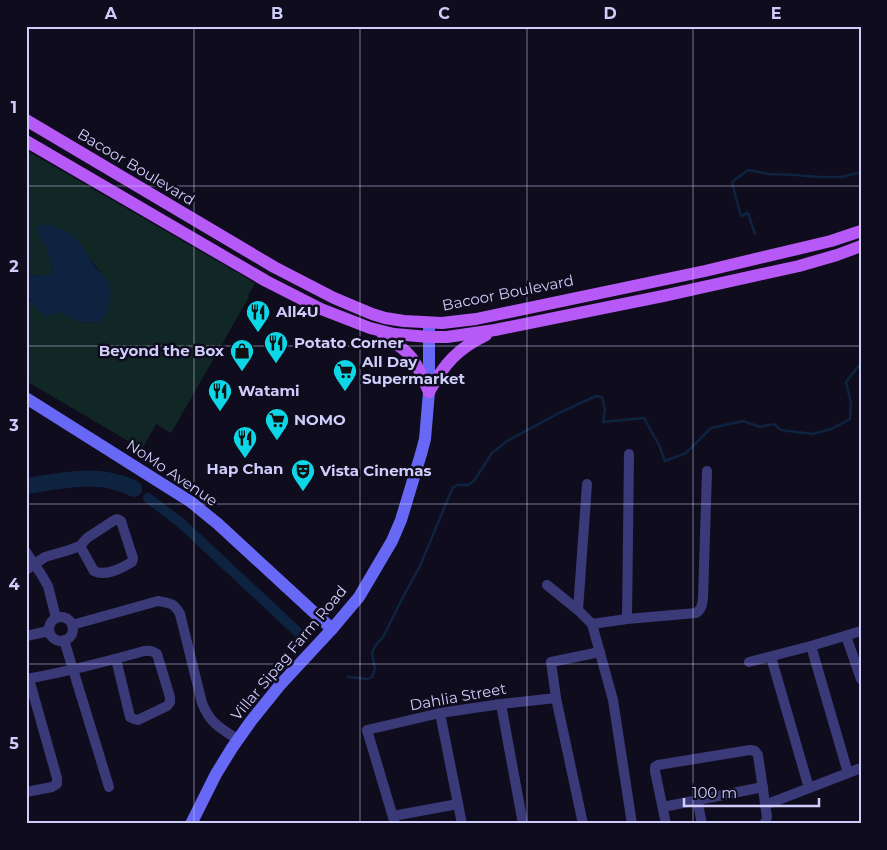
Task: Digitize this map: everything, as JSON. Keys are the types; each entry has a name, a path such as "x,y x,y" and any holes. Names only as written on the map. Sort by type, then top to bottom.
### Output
{"main road":[{"name":"Bacoor Boulevard","path":"26,120 274,267 334,298 372,314 404,321 429,323 476,319 696,273 831,241 861,231"},
{"name":"Bacoor Boulevard","path":"26,141 266,281 321,309 370,328 394,334 429,337 456,336 495,330 799,266 861,246"},
{"name":"Villar Sipag Farm Road","path":"191,824 216,774 238,740 280,686 359,597 392,541 401,520 425,439 429,392 429,323"},
{"path":"370,328 398,344 407,352 417,364 429,392"},
{"path":"429,392 438,374 452,357 474,340 495,330"},
{"name":"NoMo Avenue","path":"26,398 191,502 226,531 332,629"}],"street":[{"path":"627,619 630,454"},
{"path":"592,624 696,613 700,611 702,606 707,471"},
{"path":"578,610 587,484"},
{"path":"30,567 45,557 80,546 87,538 117,519 121,521 133,558 132,562 101,574 94,571 80,546"},
{"path":"26,552 30,567 41,574 48,586 56,618"},
{"path":"547,585 592,624 613,700 632,824"},
{"path":"72,625 158,601 169,602 176,606 180,614 206,713 216,726 238,740"},
{"path":"61,617 67,619 72,625 71,635 64,640 55,639 49,627 50,623 56,618 61,617"},
{"path":"749,662 861,631"},
{"path":"26,636 50,632"},
{"path":"846,636 861,679"},
{"path":"64,640 109,787"},
{"path":"811,646 848,773"},
{"path":"26,792 52,787 57,784 57,778 27,679 73,670 144,650 154,651 157,654 170,702 167,706 138,720 130,716 116,659"},
{"path":"583,824 556,698 551,662 600,652"},
{"path":"770,657 809,788"},
{"name":"Dahlia Street","path":"394,820 367,730 440,713 556,698"},
{"path":"501,704 523,824"},
{"path":"440,713 462,824"},
{"path":"666,824 655,767 750,750 755,751 758,755 767,817 764,824"},
{"path":"765,805 861,768"},
{"path":"663,807 762,787"},
{"path":"697,799 702,824"},
{"path":"394,820 458,804"}],"green space":[{"path":"26,150 255,283 249,297 171,433 156,424 142,449 26,381 26,290 29,300 79,322 100,323 109,283 70,233 39,234 53,268 49,275 32,276 26,280"}],"water":[{"path":"49,224 70,233 83,247 95,267 109,283 111,296 107,312 100,323 79,322 59,312 45,317 29,297 26,280 31,276 49,275 53,268 37,226"}],"waterway":[{"path":"755,234 748,213 741,216 732,182 748,170 769,174 818,177 842,177 861,172"},
{"path":"348,677 368,679 372,677 375,669 372,653 383,637 420,566 453,487 468,485 474,481 492,453 507,441 559,413 596,396 602,397 605,409 603,422 644,418 659,445 665,461 686,453 711,428 743,421 760,427 774,424 781,430 812,434 831,429 850,419 851,403 846,382 861,363"},
{"path":"26,486 71,479 94,479 120,483 134,489"},
{"path":"148,498 181,523 302,636"}],"place":[{"name":"All4U","path":"258,333"},
{"name":"Potato Corner","path":"276,364"},
{"name":"Beyond the Box","path":"242,372"},
{"name":"All Day Supermarket","path":"345,392"},
{"name":"Watami","path":"220,412"},
{"name":"NOMO","path":"277,441"},
{"name":"Hap Chan","path":"245,459"},
{"name":"Vista Cinemas","path":"303,492"}]}
